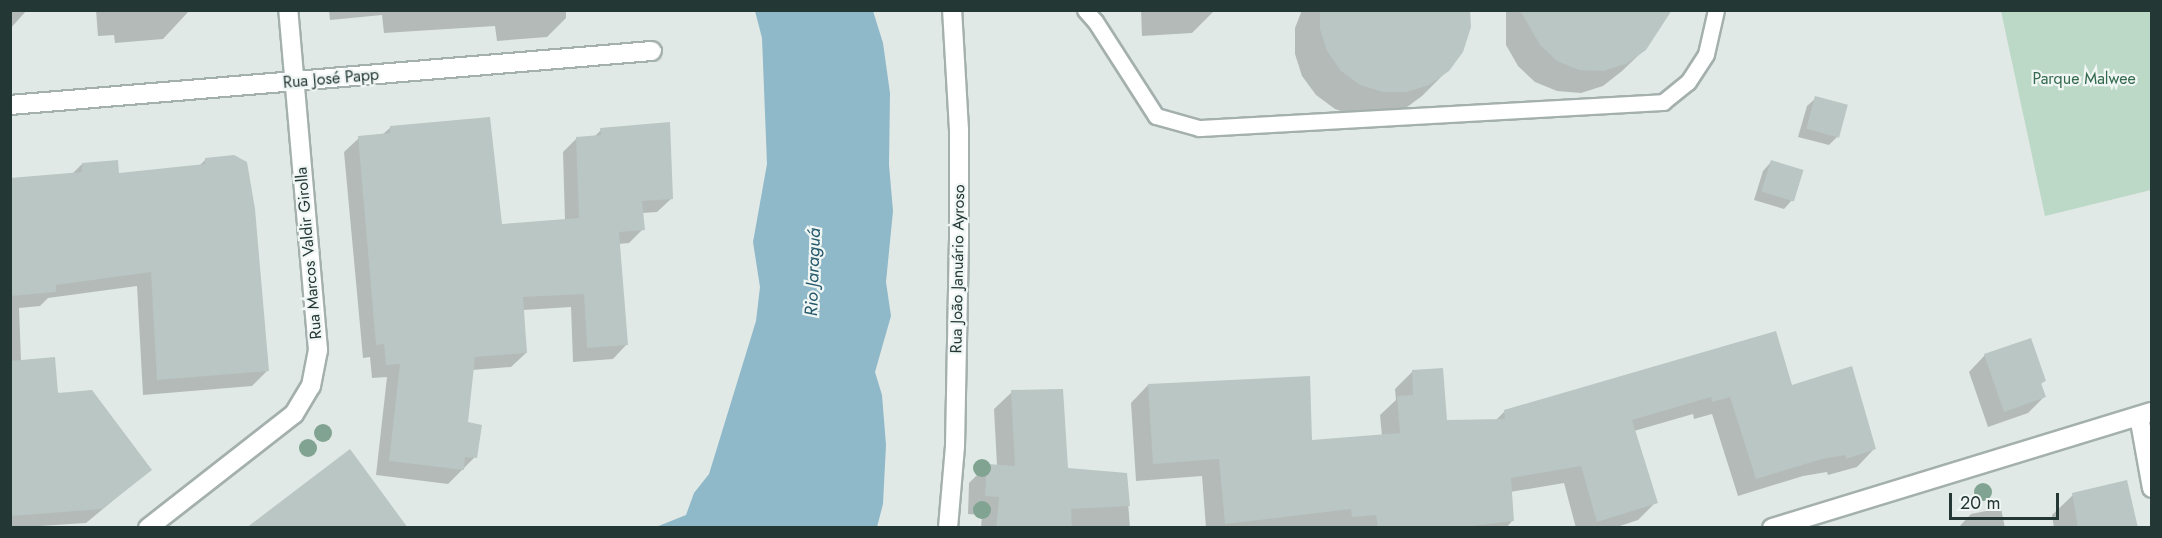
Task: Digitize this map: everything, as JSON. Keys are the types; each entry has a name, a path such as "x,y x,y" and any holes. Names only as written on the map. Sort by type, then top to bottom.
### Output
{"street":[{"name":"Rua Marcos Valdir Girolla","path":"148,528 294,414 311,386 318,350 288,10"},
{"name":"Rua João Januário Ayroso","path":"948,528 955,446 959,241 959,130 952,11"},
{"name":"Rua José Papp","path":"10,105 652,51"},
{"path":"1772,528 2145,414 2151,488"}],"lane":[{"path":"952,11 960,10"},
{"path":"1085,10 1095,21 1156,116 1199,128 1663,102 1688,81 1706,54 1716,10"}],"green space":[{"name":"Parque Malwee","path":"2001,11 2151,11 2151,190 2045,216"}],"water":[{"name":"Rio Jaraguá","path":"755,11 873,11 883,43 890,93 889,165 893,211 886,282 891,316 875,372 882,395 886,445 883,504 877,527 656,527 686,515 694,493 709,474 756,321 760,287 753,242 767,164 762,38"}],"building":[{"path":"1320,10 1470,10 1471,27 1463,52 1449,71 1429,85 1407,92 1383,92 1360,85 1341,71 1327,51 1320,29"},
{"path":"1520,10 1672,10 1646,50 1626,64 1603,71 1579,70 1557,61 1540,45"},
{"path":"1815,96 1848,105 1839,138 1806,129"},
{"path":"490,117 502,224 579,218 576,137 601,135 600,128 670,122 673,199 642,201 645,230 619,232 628,345 587,348 584,294 523,297 527,353 475,357 468,422 482,425 477,458 465,457 464,470 389,461 400,364 386,365 384,344 376,345 358,136 390,133 390,126"},
{"path":"234,155 247,162 255,209 269,371 157,380 151,272 56,285 56,292 10,296 10,178 82,172 82,163 118,160 119,173 205,164 205,158"},
{"path":"1771,160 1804,170 1794,201 1761,192"},
{"path":"1776,331 1792,385 1852,366 1876,449 1846,459 1845,455 1822,459 1756,479 1730,397 1712,402 1711,397 1632,420 1658,503 1597,522 1581,466 1511,478 1514,521 1454,528 1378,528 1376,515 1352,517 1351,509 1225,524 1219,459 1153,464 1148,384 1310,376 1312,440 1400,433 1397,396 1413,395 1412,370 1443,368 1447,420 1505,419 1504,410"},
{"path":"2031,338 2046,381 2041,383 2046,397 2004,412 1984,354"},
{"path":"55,357 58,393 92,390 152,470 102,509 10,516 10,361"},
{"path":"1063,389 1068,468 1127,473 1130,506 1071,509 1072,528 996,528 999,497 985,496 987,464 1015,466 1011,390"},
{"path":"350,449 408,528 246,528"},
{"path":"2127,480 2138,528 2078,528 2072,493"}]}
